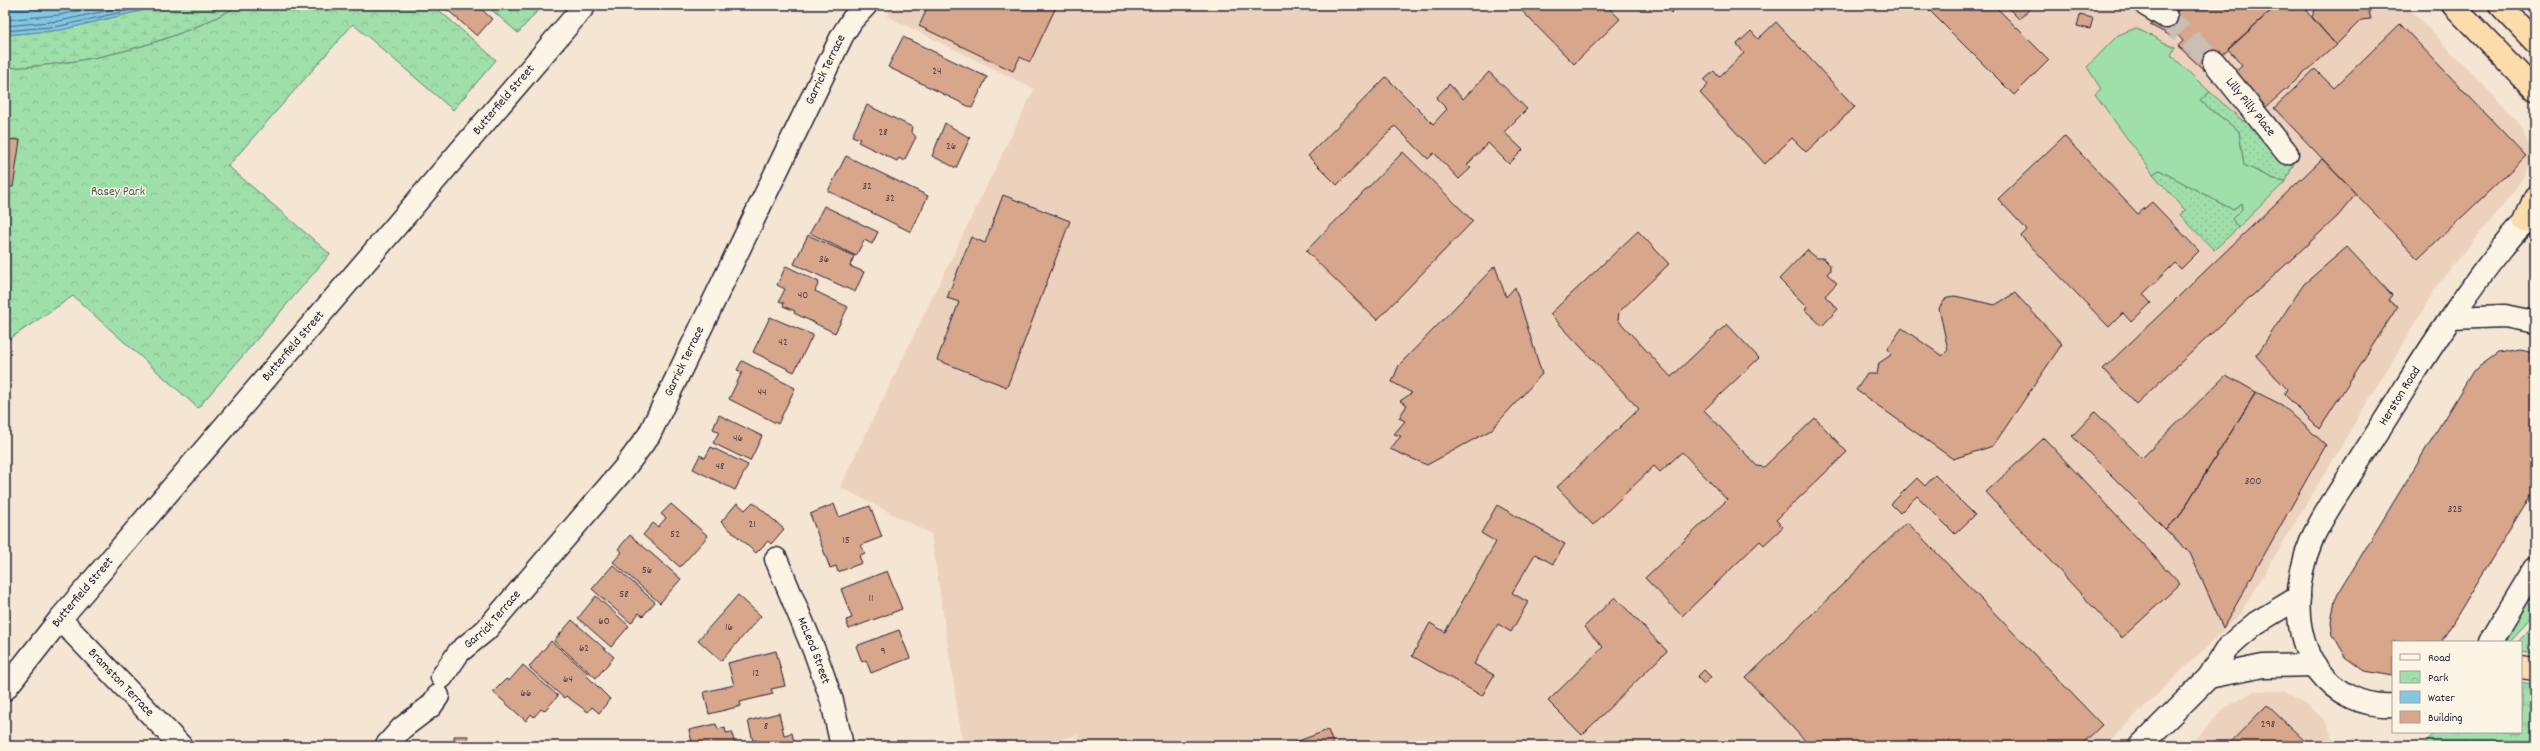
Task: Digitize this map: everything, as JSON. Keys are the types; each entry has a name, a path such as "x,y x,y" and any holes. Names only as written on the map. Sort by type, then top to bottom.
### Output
{"highway":[{"path":"2453,5 2535,90"},
{"path":"2500,5 2535,42"},
{"path":"2530,218 2535,197"},
{"path":"2522,666 2535,669"}],"street":[{"name":"Butterfield Street","path":"5,689 60,619 347,286 585,5"},
{"name":"Garrick Terrace","path":"386,746 402,728 431,706 456,656 486,630 641,448 842,36 852,20 866,5"},
{"path":"2146,5 2166,17"},
{"name":"Lilly Pilly Place","path":"2214,62 2287,153"},
{"name":"Herston Road","path":"2392,705 2364,702 2346,695 2327,680 2315,665 2303,638 2299,597 2304,564 2320,523 2451,318 2491,262 2530,218"},
{"path":"2451,318 2505,316 2535,322"},
{"name":"McLeod Street","path":"776,559 816,655 832,701 842,746"},
{"path":"2491,641 2535,568"},
{"path":"2140,746 2209,677 2228,647 2245,632 2299,597"},
{"name":"Bramston Terrace","path":"60,619 181,746"},
{"path":"2209,677 2263,666 2315,665"}],"shaded area":[{"path":"892,5 2406,5 2516,119 2535,157 2515,190 2439,283 2241,613 2104,746 1080,746 1077,735 1034,746 963,746 931,534 840,487 1034,89 887,16"},
{"path":"2254,691 2284,691 2307,705 2325,720 2336,746 2188,746 2225,708"}],"green space":[{"path":"164,5 240,5 185,31 156,42 127,50 66,63 5,68 5,35 61,30"},
{"name":"Rasey Park","path":"240,5 433,5 496,60 453,110 353,24 228,166 330,254 198,408 73,296 5,342 5,68 66,63 127,50 156,42 185,31"},
{"path":"486,5 538,5 541,7 518,33"},
{"path":"2136,28 2175,48 2171,55 2210,92 2200,101 2239,131 2244,165 2274,179 2286,181 2238,228 2232,219 2242,209 2241,203 2233,210 2159,170 2153,174 2095,94 2101,89 2087,67 2118,35"},
{"path":"2210,92 2243,121 2254,113 2297,156 2286,181 2274,179 2244,165 2239,131 2200,101"},
{"path":"2159,170 2233,210 2241,203 2242,209 2232,219 2238,228 2214,250 2180,215 2185,210 2153,174"},
{"path":"2535,590 2535,613 2509,641 2504,641"},
{"path":"2535,623 2535,653 2522,651 2522,641 2519,641"},
{"path":"2522,682 2535,685 2535,746 2423,746 2435,733 2522,733"}],"water":[{"path":"5,5 164,5 61,30 5,35"}],"building":[{"path":"442,5 477,5 492,19 477,36"},
{"path":"917,5 1057,5 1030,62 1020,57 1013,71 919,26 926,11"},
{"path":"1516,5 1606,5 1620,19 1574,64"},
{"path":"1663,5 1679,5 1671,13"},
{"path":"1924,5 1994,5 2049,60 2014,95"},
{"path":"2005,5 2034,5 2019,19"},
{"path":"2162,5 2185,5 2171,16"},
{"path":"2185,5 2277,5 2205,71 2178,46 2183,41 2177,34 2173,37 2150,25 2171,16"},
{"path":"2277,5 2301,5 2336,45 2266,107 2235,72 2242,66 2228,49"},
{"path":"2301,5 2310,5 2307,11"},
{"path":"2317,5 2367,5 2371,19 2361,20 2336,45 2312,17"},
{"path":"2080,15 2093,18 2090,29 2077,26"},
{"path":"1776,22 1855,107 1806,152 1792,138 1765,164 1700,93 1708,85 1704,80 1714,71 1719,77 1744,53 1737,44 1751,31 1758,39"},
{"path":"2400,24 2526,156 2418,259 2274,108 2315,69 2334,88"},
{"path":"903,37 987,77 972,108 888,67"},
{"path":"1489,72 1527,109 1504,132 1523,150 1509,164 1488,143 1467,165 1471,168 1459,179 1434,153 1428,159 1395,126 1337,185 1308,156 1386,77 1433,124 1447,109 1436,98 1449,84 1463,99"},
{"path":"867,105 912,127 911,131 916,137 904,161 899,158 897,161 858,142 860,139 852,136"},
{"path":"945,123 970,138 956,168 932,156"},
{"path":"2064,136 2138,214 2152,202 2199,251 2181,269 2175,263 2143,294 2151,303 2131,322 2123,313 2109,327 2021,236 2027,230 1998,199"},
{"path":"5,139 20,140 13,187 5,186"},
{"path":"1403,152 1473,221 1377,320 1306,251"},
{"path":"846,156 928,196 911,232 828,191"},
{"path":"2322,159 2356,194 2338,216 2136,404 2103,369"},
{"path":"1003,195 1070,221 1007,387 937,360 959,302 947,298 971,237 985,243"},
{"path":"824,206 878,232 872,244 864,240 856,256 810,233"},
{"path":"1638,231 1669,264 1619,312 1618,320 1671,377 1727,324 1759,358 1704,410 1757,466 1764,467 1815,418 1847,452 1776,520 1783,527 1764,545 1760,541 1682,616 1645,578 1727,500 1682,452 1660,472 1654,466 1593,525 1557,487 1639,409 1550,314"},
{"path":"808,235 854,256 850,266 864,272 855,292 794,264"},
{"path":"2347,247 2392,295 2388,300 2398,306 2319,429 2284,394 2287,389 2256,356 2304,284"},
{"path":"1807,250 1817,258 1823,258 1830,265 1830,271 1827,274 1837,283 1825,296 1838,309 1822,326 1805,310 1807,307 1779,279"},
{"path":"786,266 819,282 815,291 848,307 835,333 794,313 795,311 783,306 784,303 779,301 785,289 777,285"},
{"path":"1495,266 1506,297 1515,287 1542,374 1491,430 1427,465 1390,449 1401,436 1394,434 1405,421 1399,418 1407,405 1400,401 1412,393 1392,382 1399,365"},
{"path":"2015,293 2062,344 1993,446 1953,459 1856,390 1867,374 1877,374 1879,363 1891,355 1888,348 1902,328 1942,356 1948,350 1939,308 1947,297 1955,296 1995,305"},
{"path":"770,317 813,335 794,372 753,352"},
{"path":"2520,349 2535,352 2535,488 2442,641 2392,641 2392,676 2365,671 2346,657 2333,635 2331,623 2335,599 2473,371 2498,353"},
{"path":"742,361 795,388 778,424 729,399 742,372 737,370"},
{"path":"2226,375 2256,392 2178,518 2165,529 2072,436 2095,412 2142,458"},
{"path":"2256,392 2282,405 2326,445 2223,628 2190,553 2165,529 2178,518"},
{"path":"719,415 762,436 750,461 713,443 719,432 713,429"},
{"path":"2044,438 2180,584 2122,638 1986,492"},
{"path":"711,447 748,465 735,490 693,469 700,455 705,458"},
{"path":"1935,475 1975,515 1955,534 1917,496 1900,513 1891,504 1917,478 1925,486"},
{"path":"753,502 784,529 771,544 768,541 756,553 721,522 737,503 745,510"},
{"path":"671,504 708,536 680,567 643,535 653,523 658,527 666,518 661,514"},
{"path":"834,504 839,517 870,506 882,537 861,545 865,553 859,556 862,563 838,572 836,566 830,568 810,514"},
{"path":"1497,505 1565,544 1553,564 1535,554 1512,593 1528,602 1511,632 1498,624 1474,664 1494,675 1482,696 1412,656 1430,623 1445,632 1496,542 1481,533"},
{"path":"1907,522 2102,725 2080,746 1810,746 1746,678"},
{"path":"630,535 681,579 660,603 613,562 622,552 618,549"},
{"path":"613,565 655,602 643,616 639,613 631,623 592,589"},
{"path":"887,571 902,609 849,629 846,620 852,618 841,589"},
{"path":"738,595 761,616 721,661 698,640"},
{"path":"596,596 629,626 611,647 578,618"},
{"path":"1615,597 1667,651 1582,735 1548,701 1603,647 1584,627"},
{"path":"572,620 614,657 596,678 554,641"},
{"path":"899,630 910,658 871,673 866,660 862,662 856,646"},
{"path":"551,641 588,673 586,675 610,699 599,713 592,707 588,712 566,696 564,698 529,667"},
{"path":"776,651 785,686 771,689 773,694 740,702 741,706 709,714 704,692 734,685 728,663"},
{"path":"523,665 558,696 544,711 541,709 534,717 531,714 526,721 493,692 506,679 509,681"},
{"path":"1704,670 1711,677 1704,684 1697,677"},
{"path":"2267,705 2310,746 2227,746"},
{"path":"779,713 784,735 792,733 795,746 757,746 756,740 753,741 748,721"},
{"path":"716,724 718,729 725,727 726,733 732,732 735,746 689,746 688,743 692,742 689,730"},
{"path":"1328,730 1334,746 1285,746"},
{"path":"454,736 468,736 468,743 483,743 483,746 454,746"}],"tunnel":[{"path":"2166,17 2214,62"}]}
